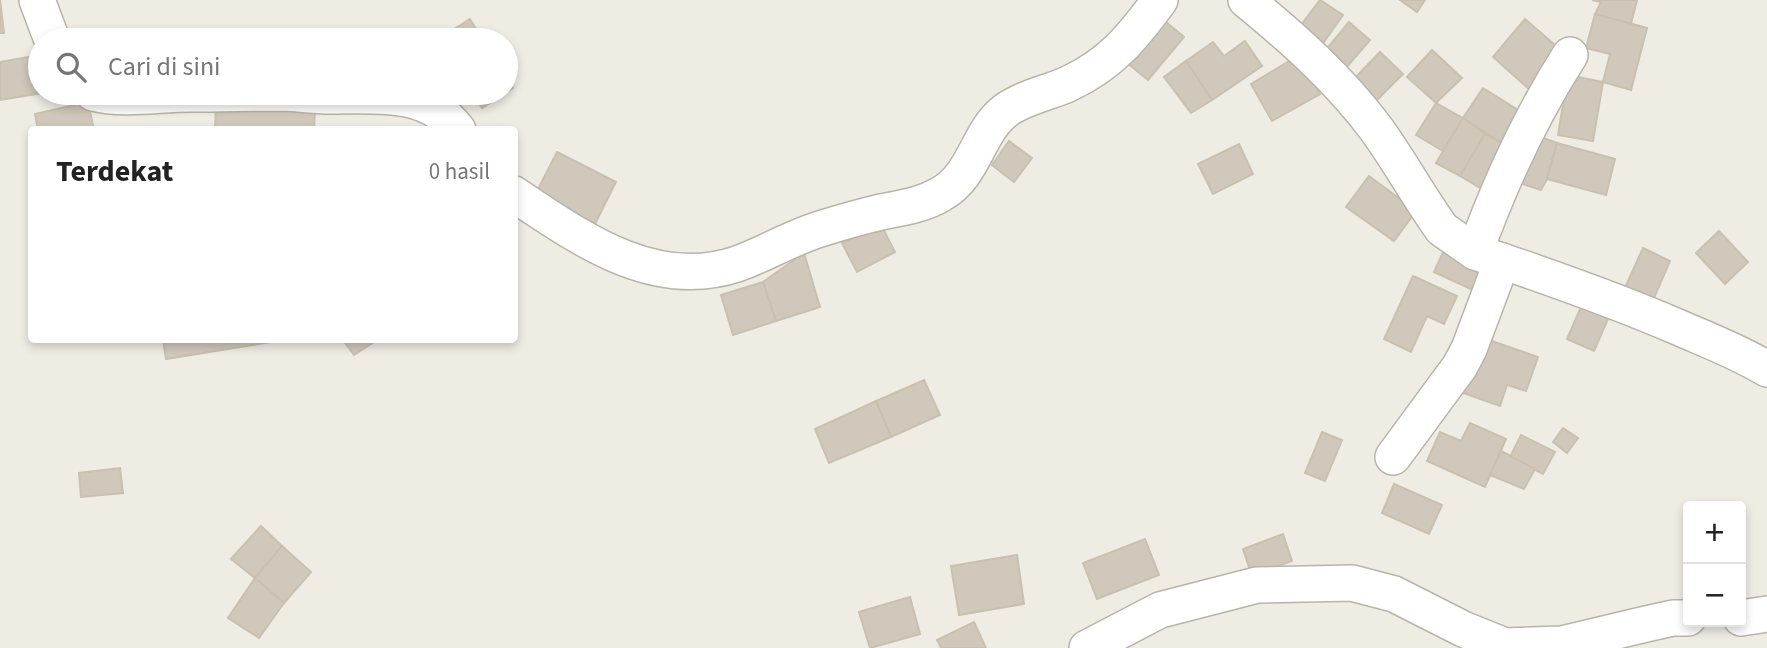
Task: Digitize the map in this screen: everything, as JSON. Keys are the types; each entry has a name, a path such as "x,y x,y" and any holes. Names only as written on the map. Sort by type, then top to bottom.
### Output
{"street":[{"path":"37,0 48,28"},
{"path":"518,197 580,236 614,254 656,270 682,273 737,264 818,230 911,206 941,194 960,178 973,161 989,129 1005,111 1090,73 1107,62 1133,35 1160,0"},
{"path":"1246,0 1334,78 1377,130 1443,229 1488,256 1609,298 1748,357 1767,369"},
{"path":"1393,457 1460,366 1469,349 1488,256 1488,215 1525,133 1545,94 1570,55"},
{"path":"426,105 449,118 455,126"},
{"path":"1087,648 1160,610 1257,585 1352,583 1394,594 1463,629 1505,646 1562,644 1673,618 1683,618"},
{"path":"1746,617 1767,614"}],"building":[{"path":"0,0 4,33 0,33"},
{"path":"1320,0 1343,15 1321,46 1298,29"},
{"path":"1400,0 1425,0 1417,12"},
{"path":"1592,0 1637,0 1631,24 1595,14 1601,2"},
{"path":"1595,14 1647,28 1631,90 1603,82 1610,54 1586,48"},
{"path":"1160,17 1184,37 1148,80 1124,60"},
{"path":"470,19 476,28 456,28"},
{"path":"1525,19 1562,51 1529,89 1493,57"},
{"path":"1349,22 1370,40 1345,69 1325,51"},
{"path":"1245,41 1262,66 1212,100 1186,61 1213,42 1224,56"},
{"path":"1432,50 1462,78 1436,103 1407,77"},
{"path":"1380,52 1403,74 1376,101 1353,80"},
{"path":"1298,56 1320,94 1272,121 1251,84"},
{"path":"28,57 28,95 0,100 0,62"},
{"path":"1186,61 1212,100 1191,113 1164,77"},
{"path":"1568,75 1603,82 1593,141 1558,135"},
{"path":"1483,88 1523,113 1504,144 1463,118"},
{"path":"1436,103 1463,118 1443,151 1416,135"},
{"path":"75,105 89,105 93,126 37,126 35,114"},
{"path":"216,105 315,108 314,126 215,126"},
{"path":"1463,118 1485,134 1460,176 1436,163"},
{"path":"1485,134 1504,144 1487,192 1460,176"},
{"path":"1532,134 1557,143 1547,179 1541,190 1517,182"},
{"path":"1009,141 1032,158 1014,182 992,165"},
{"path":"1557,143 1615,159 1606,195 1547,179"},
{"path":"1239,144 1253,174 1213,194 1198,164"},
{"path":"557,152 616,182 595,224 535,195"},
{"path":"1369,176 1416,211 1394,241 1346,207"},
{"path":"880,223 895,252 857,272 842,243"},
{"path":"1719,231 1748,262 1725,284 1696,253"},
{"path":"1445,248 1488,269 1477,292 1434,272"},
{"path":"1643,248 1670,261 1651,305 1623,292"},
{"path":"804,253 820,307 776,321 763,282"},
{"path":"1413,276 1457,296 1444,324 1427,316 1411,352 1384,339"},
{"path":"763,282 776,321 733,335 721,295"},
{"path":"1584,300 1611,312 1594,351 1567,339"},
{"path":"1483,338 1538,357 1526,391 1507,385 1500,406 1463,393"},
{"path":"163,343 265,343 166,359"},
{"path":"345,343 372,343 354,355"},
{"path":"924,380 940,415 891,437 876,401"},
{"path":"876,401 891,437 829,463 815,429"},
{"path":"1470,423 1506,439 1485,487 1427,461 1440,432 1461,441"},
{"path":"1563,428 1578,438 1567,453 1553,442"},
{"path":"1322,432 1342,440 1325,481 1305,473"},
{"path":"1521,435 1555,452 1543,474 1510,457"},
{"path":"1501,451 1535,469 1524,489 1490,475"},
{"path":"120,468 123,493 81,497 79,473"},
{"path":"1394,484 1442,505 1429,534 1382,513"},
{"path":"261,526 282,546 255,578 231,559"},
{"path":"1283,534 1292,561 1252,576 1243,549"},
{"path":"1145,539 1159,575 1097,599 1083,563"},
{"path":"282,546 311,572 284,603 255,578"},
{"path":"1017,555 1024,604 959,615 951,566"},
{"path":"255,578 284,603 259,638 228,618"},
{"path":"910,597 920,634 870,648 859,612"},
{"path":"974,622 986,648 941,648 937,640"}]}
